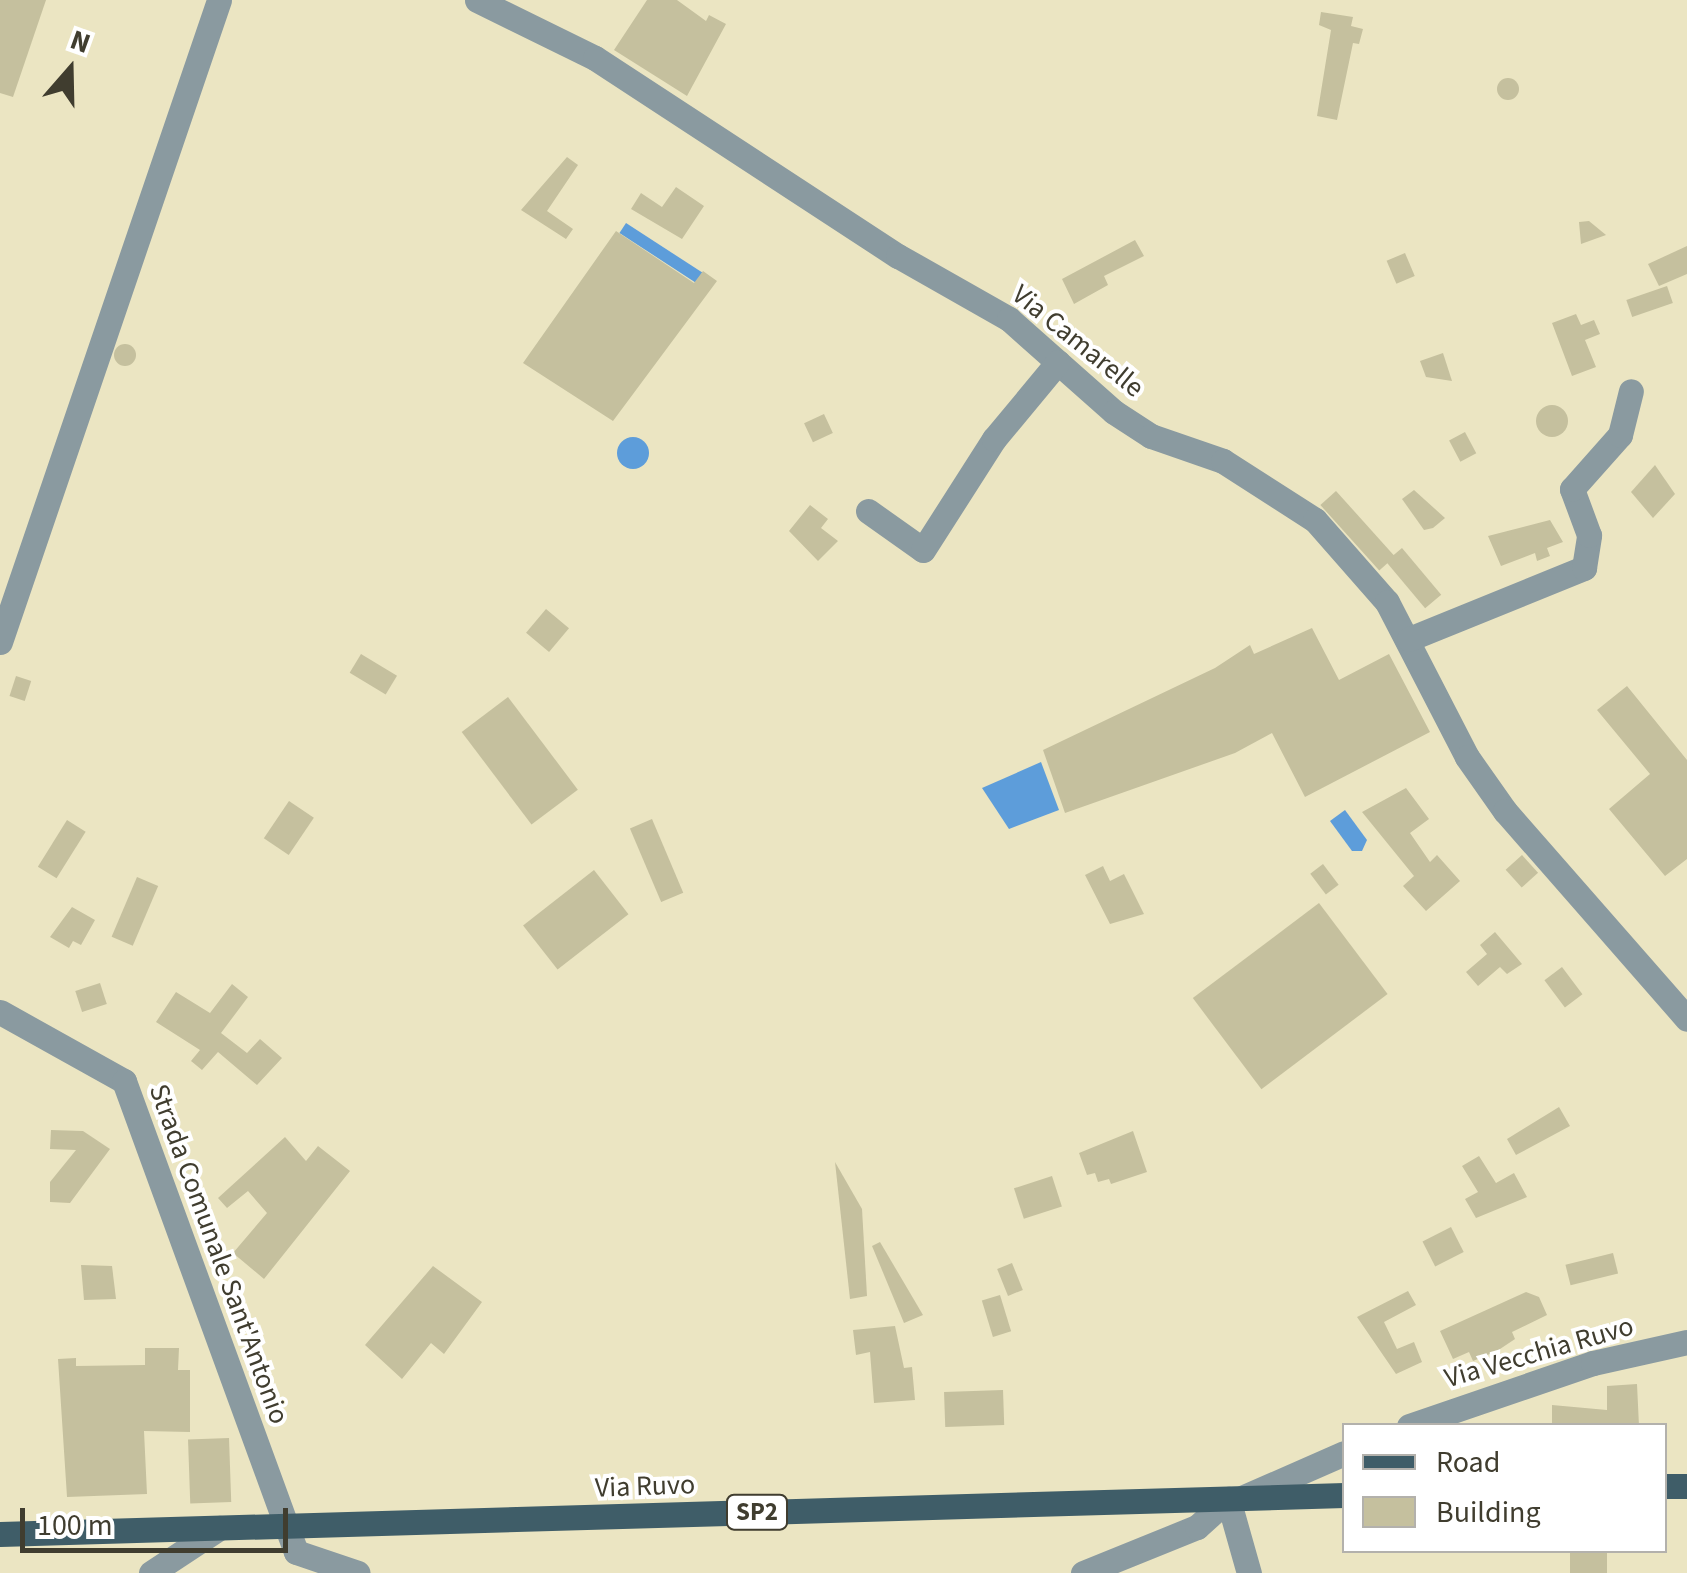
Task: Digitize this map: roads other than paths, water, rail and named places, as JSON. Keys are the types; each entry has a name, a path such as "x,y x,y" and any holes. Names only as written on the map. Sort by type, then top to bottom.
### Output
{"main road":[{"name":"Via Ruvo","path":"0,1534 1342,1495"}],"street":[{"path":"0,642 219,0"},
{"name":"Via Camarelle","path":"477,0 594,58 898,256 1009,319 1151,436 1223,461 1315,520 1368,578 1409,640 1467,757 1506,812 1687,1019"},
{"path":"868,511 923,550 994,439 1058,362"},
{"path":"1409,640 1584,568 1589,535 1572,490 1620,435 1631,391"},
{"name":"Strada Comunale Sant'Antonio","path":"0,1012 117,1075 128,1089 286,1526"},
{"name":"Via Vecchia Ruvo","path":"1418,1423 1593,1363 1687,1342"},
{"path":"1083,1573 1197,1527 1235,1499 1342,1455"},
{"path":"1235,1499 1248,1573"},
{"path":"286,1526 301,1556 358,1573"},
{"path":"151,1573 219,1528"}],"water":[{"path":"626,223 702,273 696,283 619,233"},
{"path":"633,437 644,442 649,453 644,464 633,469 622,464 617,453 622,442"},
{"path":"1041,762 1059,810 1009,829 982,788"},
{"path":"1345,810 1367,840 1362,851 1352,851 1330,821"}]}
